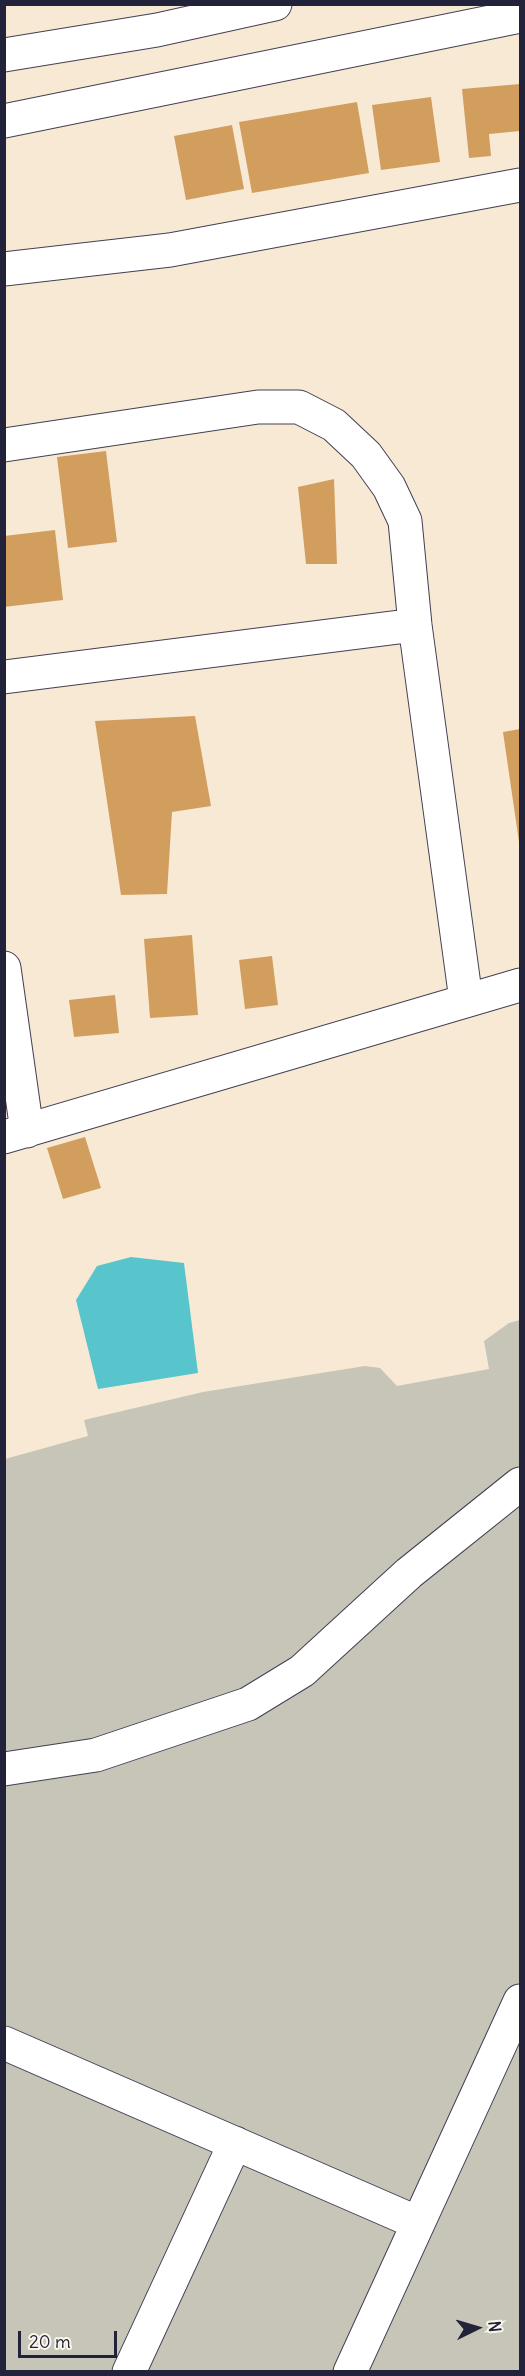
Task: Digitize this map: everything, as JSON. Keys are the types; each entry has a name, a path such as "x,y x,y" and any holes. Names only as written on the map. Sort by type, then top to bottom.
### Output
{"street":[{"path":"4,55 158,30 275,4"},
{"path":"4,121 520,16"},
{"path":"4,269 170,250 519,187"},
{"path":"4,445 258,407 298,407 334,425 366,455 389,487 405,521 415,625 466,1000"},
{"path":"4,677 415,625"},
{"path":"4,968 16,1134 520,985"},
{"path":"4,1769 96,1755 248,1704 302,1671 409,1573 520,1484"},
{"path":"350,2372 520,2001"},
{"path":"4,2043 418,2223"},
{"path":"129,2372 235,2143"}],"shaded area":[{"path":"520,1320 520,2371 5,2372 5,1459 88,1436 84,1420 203,1392 365,1366 380,1368 397,1386 489,1369 484,1341 509,1323"}],"water":[{"path":"131,1257 184,1263 198,1373 98,1389 76,1300 97,1266"}],"building":[{"path":"520,84 520,131 489,134 491,156 469,158 462,89"},
{"path":"431,97 440,162 381,170 372,105"},
{"path":"357,102 369,173 252,193 239,122"},
{"path":"232,125 244,189 186,200 174,136"},
{"path":"106,451 117,542 68,548 57,457"},
{"path":"334,479 337,564 306,564 298,487"},
{"path":"55,530 63,600 4,607 4,536"},
{"path":"195,716 211,806 172,812 167,894 121,895 95,721"},
{"path":"520,729 520,842 519,842 503,732"},
{"path":"192,935 198,1015 150,1018 144,939"},
{"path":"272,956 278,1005 245,1009 239,960"},
{"path":"115,995 119,1033 74,1037 69,1000"},
{"path":"85,1137 101,1188 63,1199 47,1148"}]}
